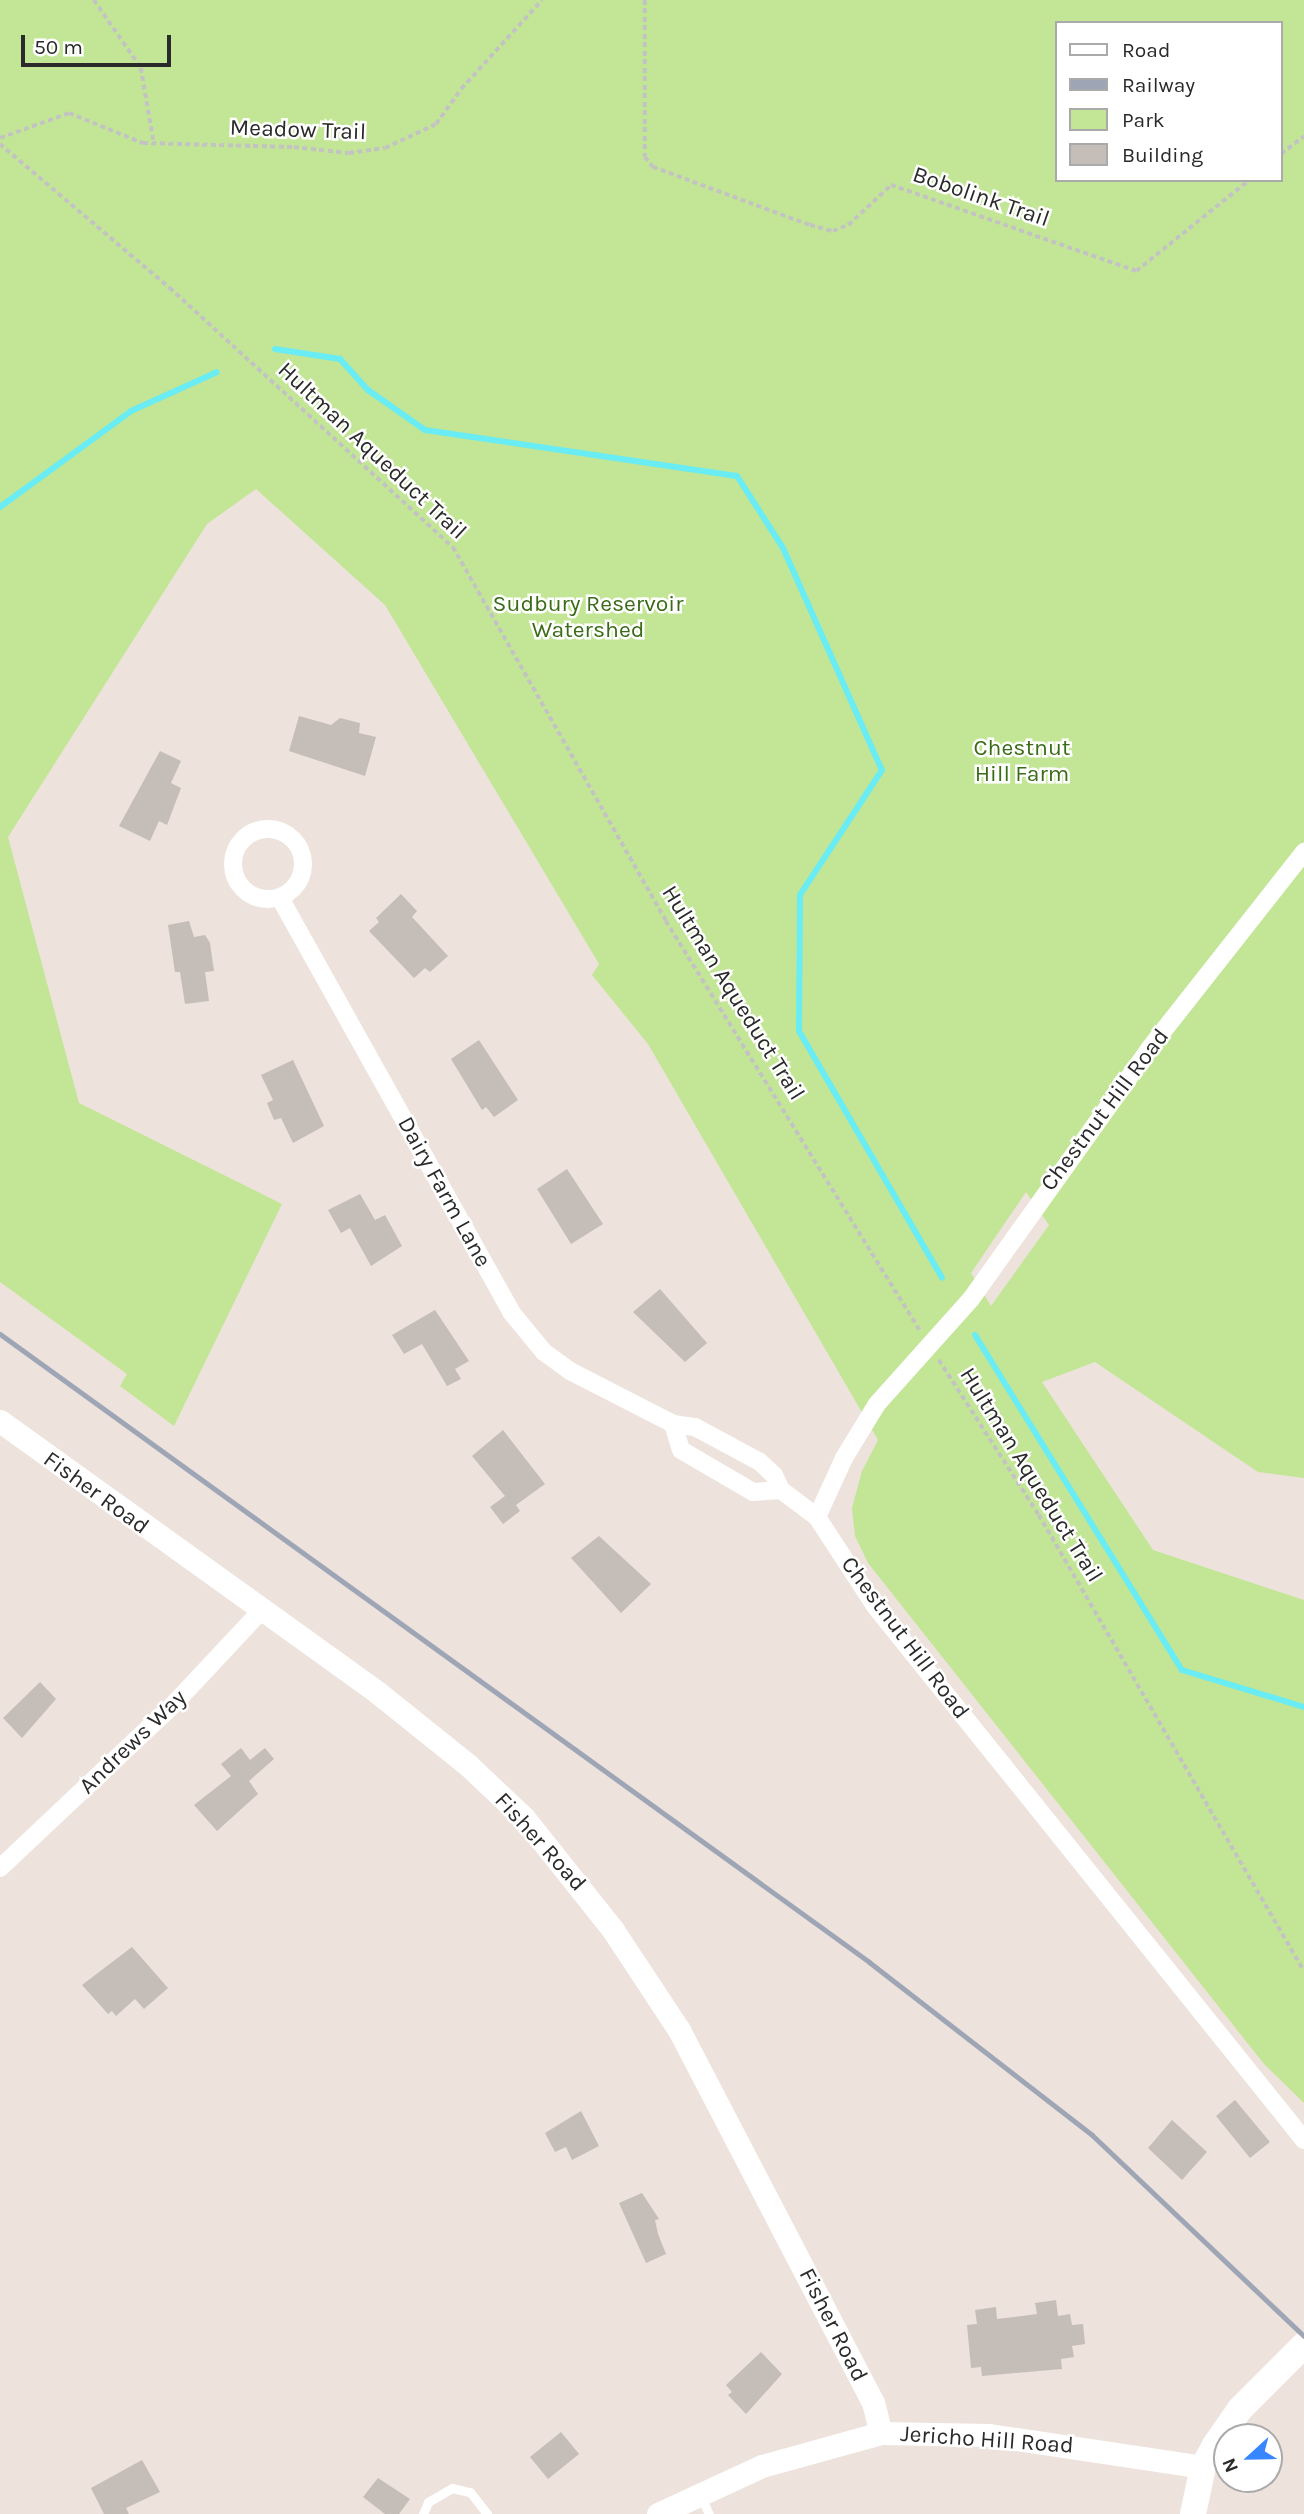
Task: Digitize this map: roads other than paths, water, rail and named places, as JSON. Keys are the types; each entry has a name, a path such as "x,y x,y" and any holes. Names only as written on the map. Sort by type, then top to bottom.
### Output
{"main road":[{"path":"1193,2514 1203,2467 1240,2409 1302,2346"}],"street":[{"path":"278,830 296,842 301,852 302,874 280,898 256,897 245,891 233,871 237,847 255,831 278,830"},
{"name":"Chestnut Hill Road","path":"1304,852 1140,1060 971,1299 877,1404 844,1458 817,1517 875,1606 1304,2140"},
{"name":"Dairy Farm Lane","path":"280,898 511,1312 544,1352 572,1373 673,1423 695,1427 760,1461 781,1490 817,1517"},
{"name":"Fisher Road","path":"0,1421 377,1692 468,1765 524,1818 578,1883 645,1974 698,2064 873,2402 880,2433"},
{"path":"673,1423 681,1450 754,1492 781,1490"},
{"name":"Andrews Way","path":"0,1868 172,1706 261,1611"},
{"name":"Jericho Hill Road","path":"658,2514 704,2504 762,2466 880,2433 989,2435 1203,2467"}],"lane":[{"path":"423,2514 428,2502 452,2488 470,2492 487,2514"}],"waterway":[{"path":"275,349 340,359 368,390 425,430 737,476 783,548 882,770 800,895 799,1031 942,1278"},
{"path":"0,507 131,411 217,372"},
{"path":"975,1335 1182,1670 1304,1707"}],"railway":[{"path":"0,1334 869,1962 1092,2135 1304,2336"}],"park label":[{"name":"Sudbury Reservoir Watershed","path":"588,617"},
{"name":"Chestnut Hill Farm","path":"1022,761"}]}
